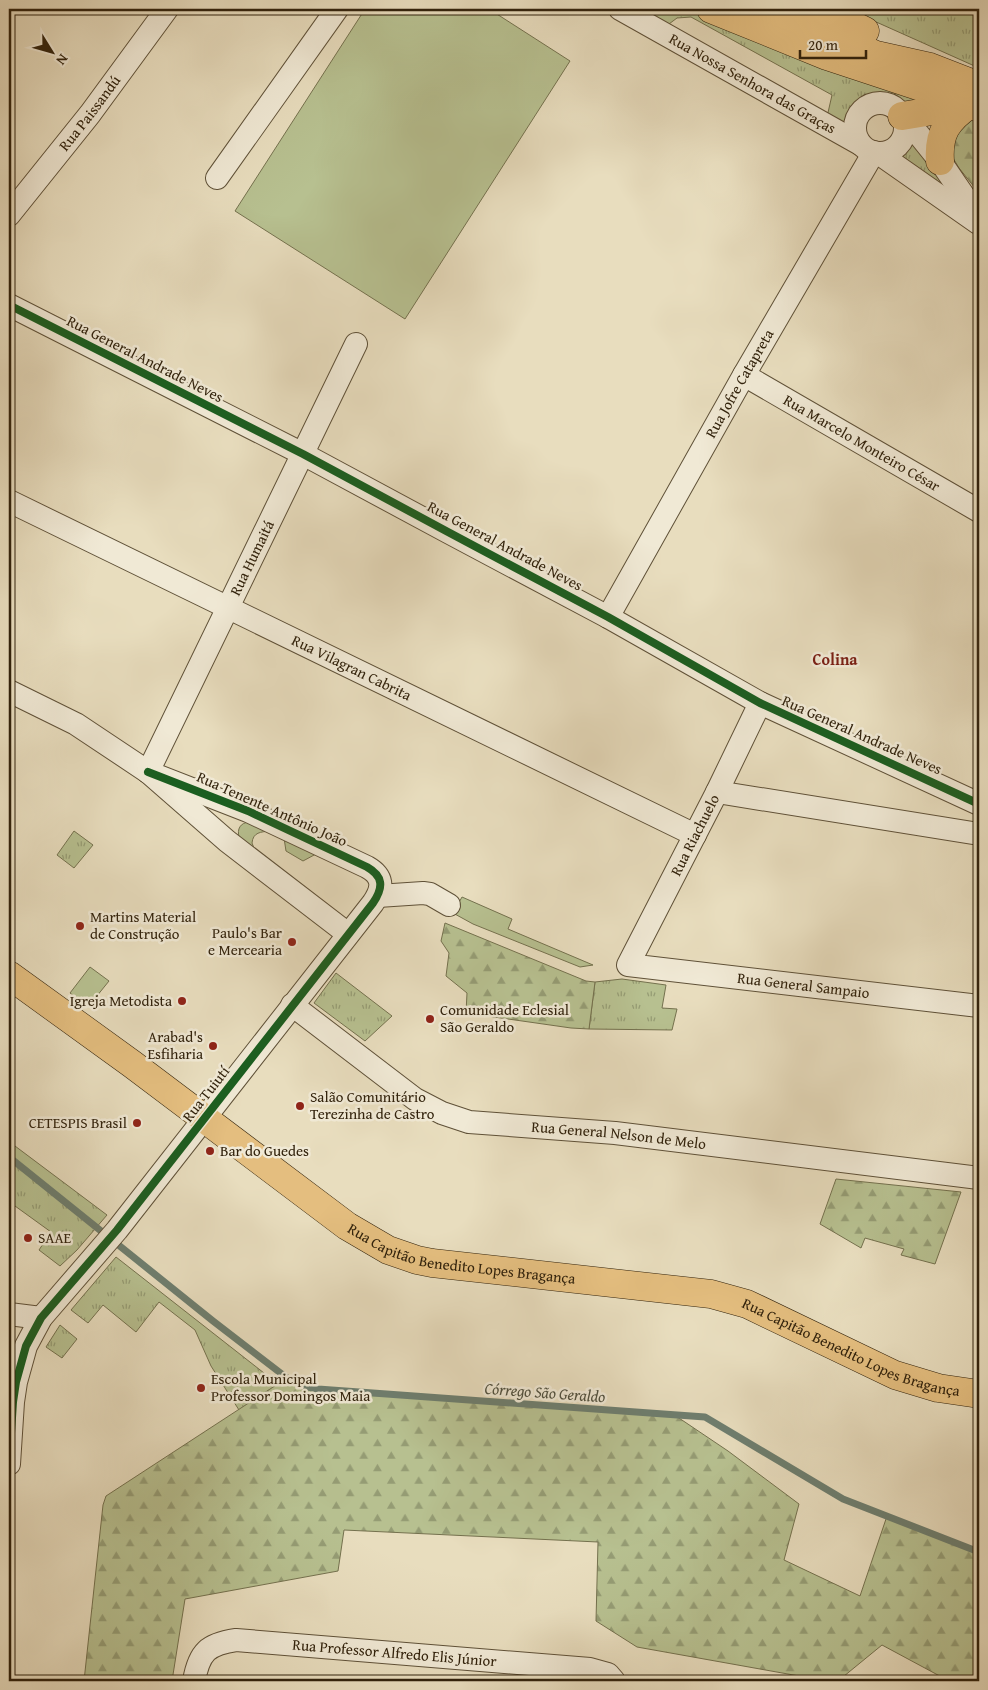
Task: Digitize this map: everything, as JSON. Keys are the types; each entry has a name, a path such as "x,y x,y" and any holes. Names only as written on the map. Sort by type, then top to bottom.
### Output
{"main road":[{"path":"711,9 827,56 927,77"},
{"path":"771,9 976,99"},
{"path":"822,9 888,42 927,77"},
{"path":"903,118 976,99"},
{"path":"940,161 939,151 943,132 949,121 976,99"},
{"name":"Rua Capitão Benedito Lopes Bragança","path":"9,975 204,1118 336,1218 376,1243 402,1255 432,1263 711,1294 747,1304 896,1375 938,1388 979,1394"}],"street":[{"name":"Rua Paissandú","path":"9,215 90,114 167,9"},
{"path":"217,178 337,9"},
{"name":"Rua Nossa Senhora das Graças","path":"620,9 871,150 979,224"},
{"path":"903,118 905,130 898,145 892,150 871,150 856,136 856,120 866,107 882,103 890,105 897,110 915,130 940,161 979,218"},
{"name":"Rua Jofre Catapreta","path":"608,617 871,150"},
{"name":"Rua General Andrade Neves","path":"12,308 303,454 608,617 760,703 979,804"},
{"name":"Rua Humaitá","path":"148,772 227,606 356,344"},
{"name":"Rua Marcelo Monteiro César","path":"744,375 979,511"},
{"name":"Rua Vilagran Cabrita","path":"9,501 695,835"},
{"name":"Rua Tenente Antônio João","path":"9,691 76,724 148,772 227,841 348,934"},
{"name":"Rua Riachuelo","path":"628,965 717,792 760,703"},
{"name":"Rua Tenente Antônio João","path":"148,772 248,811 367,867 378,875 379,888"},
{"path":"717,792 979,834"},
{"path":"227,841 228,824 239,815 248,811"},
{"path":"379,888 423,892 449,904"},
{"name":"Rua Tuiutí","path":"9,1464 16,1382 26,1346 40,1318 110,1238 348,934 379,888"},
{"name":"Rua General Sampaio","path":"628,965 979,1006"},
{"name":"Rua General Nelson de Melo","path":"292,1005 415,1099 442,1113 469,1122 615,1134 979,1178"},
{"path":"9,1314 40,1318"},
{"name":"Rua Professor Alfredo Elis Júnior","path":"194,1681 197,1664 208,1648 220,1642 236,1640 590,1669 608,1674 614,1681"}],"green space":[{"path":"365,9 489,9 570,61 405,319 235,211"},
{"path":"643,9 689,9 731,27 937,99 902,103 886,97 869,98 856,109 849,127 827,117 832,95 691,17 677,18 669,24"},
{"path":"853,9 979,9 979,68 874,21"},
{"path":"979,117 979,193 959,168 950,153 963,120"},
{"path":"910,133 972,214 892,157 904,147"},
{"path":"249,822 270,831 258,833 254,837 252,843 256,853 239,837 238,831 240,827"},
{"path":"74,831 93,845 74,868 57,855"},
{"path":"284,838 316,854 303,861 286,851"},
{"path":"462,897 512,919 508,929 593,965 580,967 473,924 453,913"},
{"path":"445,923 586,981 595,982 589,1029 466,1013 467,993 446,976 449,953 441,941"},
{"path":"90,967 109,981 88,1007 70,993"},
{"path":"336,973 392,1016 365,1041 314,1003"},
{"path":"622,979 666,985 662,1008 677,1009 672,1030 589,1029 595,982"},
{"path":"11,1143 107,1215 77,1250 60,1266 39,1250 51,1232 15,1206 9,1215 9,1144"},
{"path":"836,1179 961,1192 935,1264 901,1255 904,1249 865,1238 861,1248 820,1224"},
{"path":"116,1257 278,1384 239,1410 211,1366 195,1330 159,1302 136,1332 103,1305 88,1323 71,1310"},
{"path":"60,1325 77,1339 62,1358 46,1347"},
{"path":"287,1378 303,1386 318,1389 673,1414 728,1451 799,1504 784,1560 860,1596 887,1516 979,1552 979,1679 976,1681 949,1681 882,1645 838,1681 827,1681 637,1647 596,1621 598,1542 344,1530 338,1571 185,1599 172,1681 84,1681 103,1505 106,1496"}],"waterway":[{"name":"Córrego São Geraldo","path":"9,1157 213,1321 287,1378 303,1386 318,1389 705,1417 843,1499 979,1552"}],"cycle path":[{"path":"9,305 303,454 608,617 760,703 979,804"},
{"path":"9,1464 16,1382 26,1346 41,1318 117,1230 373,903 379,892 379,878 367,867 248,811 148,772"}],"place":[{"name":"Martins Material de Construção","path":"80,926"},
{"name":"Paulo's Bar e Mercearia","path":"292,942"},
{"name":"Igreja Metodista","path":"182,1001"},
{"name":"Comunidade Eclesial São Geraldo","path":"430,1019"},
{"name":"Arabad's Esfiharia","path":"213,1046"},
{"name":"Salão Comunitário Terezinha de Castro","path":"300,1106"},
{"name":"CETESPIS Brasil","path":"137,1123"},
{"name":"Bar do Guedes","path":"210,1151"},
{"name":"SAAE","path":"28,1238"},
{"name":"Escola Municipal Professor Domingos Maia","path":"201,1388"}],"district":[{"name":"Colina","path":"835,659"}]}
